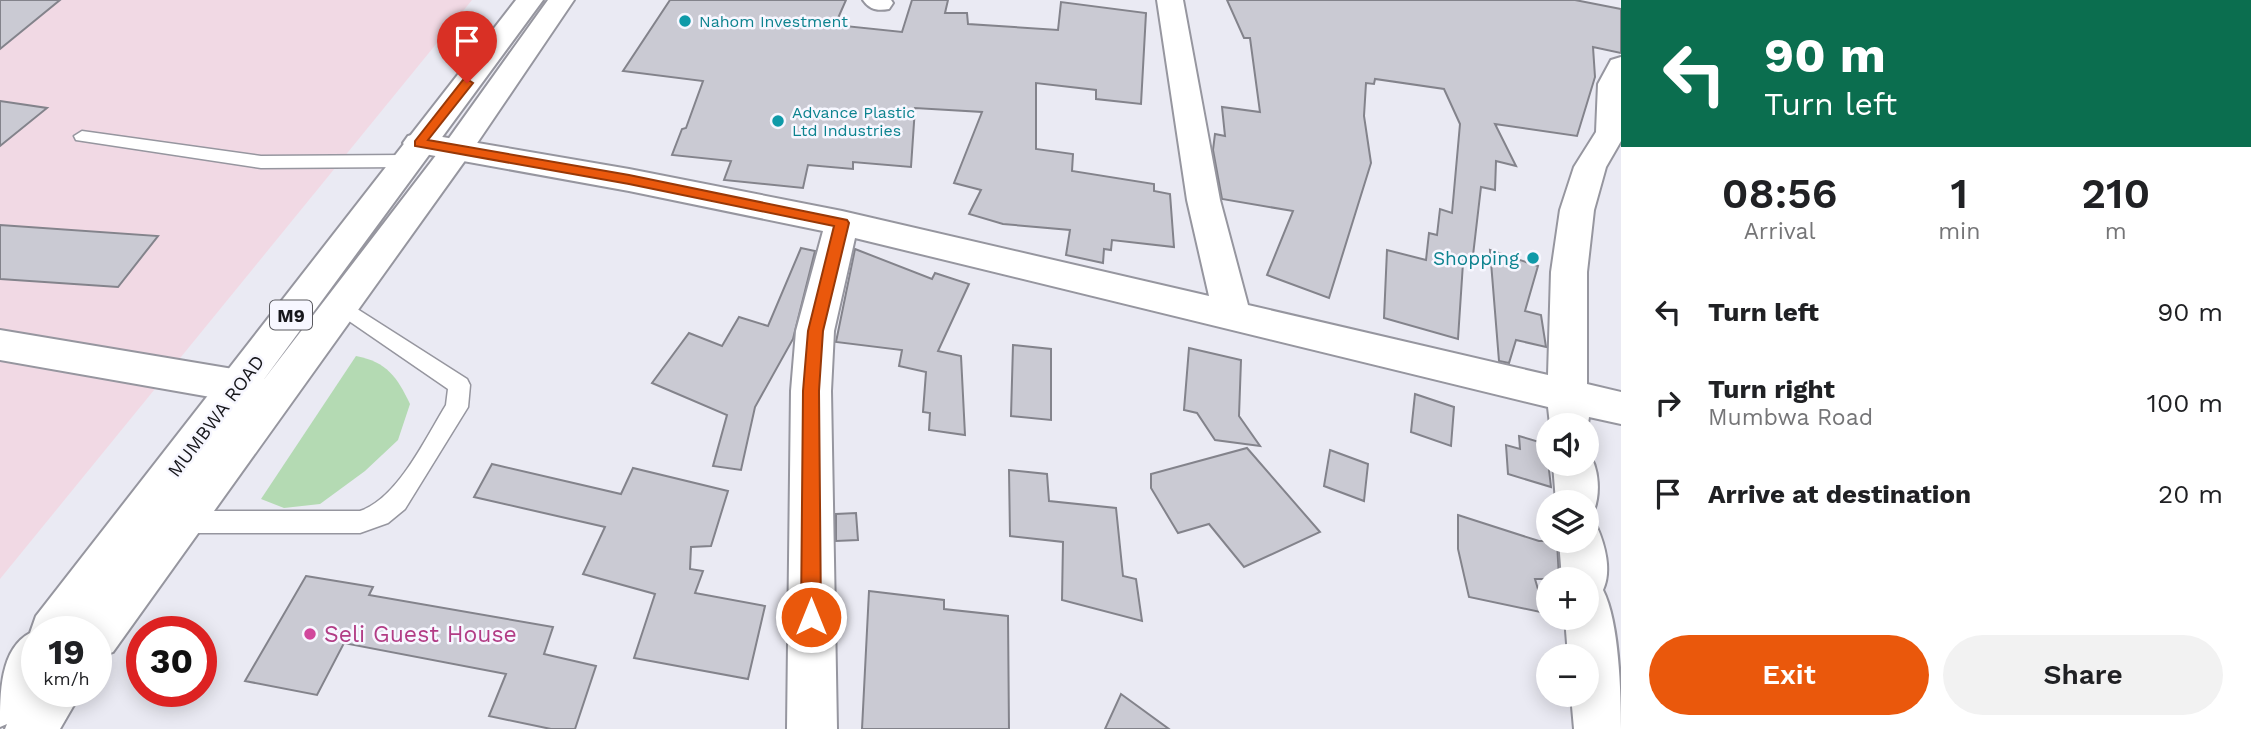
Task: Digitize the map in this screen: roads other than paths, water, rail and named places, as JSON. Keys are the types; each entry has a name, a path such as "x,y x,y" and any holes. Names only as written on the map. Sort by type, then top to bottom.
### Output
{"street":[{"name":"MUMBWA ROAD","path":"65,616 530,0"},
{"name":"MUMBWA ROAD","path":"110,616 458,148 561,0"},
{"path":"1170,0 1219,275 1233,317"},
{"path":"1568,409 1569,272 1577,210 1590,167 1611,132 1613,84 1621,66"},
{"path":"412,153 458,148 842,223 1233,317 1568,409 1621,408"},
{"path":"812,729 811,391 815,331 842,223"},
{"path":"0,345 239,386"},
{"path":"1589,630 1599,729"},
{"path":"0,702 21,675"},
{"path":"30,729 46,707"}],"lane":[{"path":"82,136 261,162 412,153"},
{"path":"178,522 359,522 380,515 397,502 457,407 459,386 340,305"}],"place":[{"name":"Nahom Investment","path":"685,21"},
{"name":"Advance Plastic Ltd Industries","path":"778,121"},
{"name":"Shopping","path":"1533,258"},
{"name":"Seli Guest House","path":"310,634"}]}
